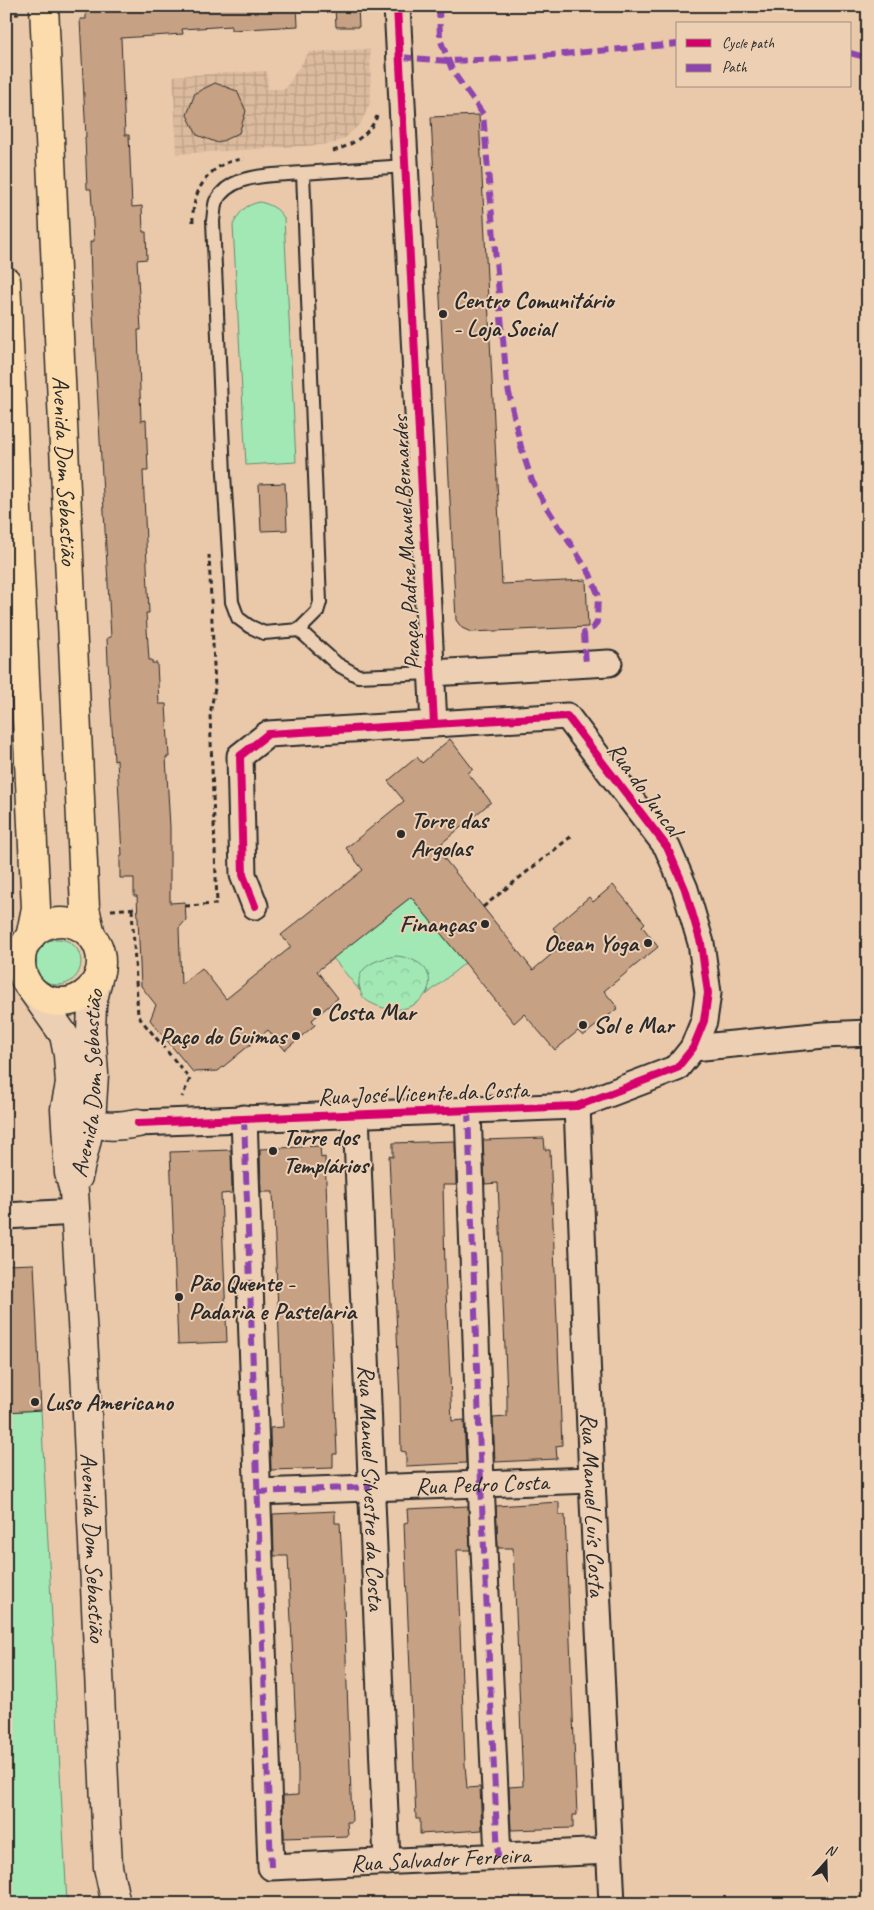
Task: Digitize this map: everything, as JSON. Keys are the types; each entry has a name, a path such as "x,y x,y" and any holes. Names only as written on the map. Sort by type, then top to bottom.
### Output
{"main road":[{"name":"Avenida Dom Sebastião","path":"44,6 85,908 91,935"},
{"name":"Avenida Dom Sebastião","path":"6,281 36,908 19,954"},
{"path":"53,923 67,923 81,928 91,935 100,954 99,974 93,986 83,996 71,1001 58,1002 44,999 32,990 24,977 19,954 40,928 53,923"},
{"name":"Avenida Dom Sebastião","path":"99,974 92,1005 91,1031 82,1079 66,1109 69,1173 75,1202 108,1867 116,1904"},
{"name":"Avenida Dom Sebastião","path":"32,990 64,1035 68,1055 82,1079"},
{"path":"82,1079 80,1111 91,1121 101,1126 115,1127 138,1123"},
{"path":"82,1079 100,1091 108,1102 120,1112 138,1123"},
{"name":"Avenida Dom Sebastião","path":"75,1202 91,1121"}],"street":[{"name":"Praça Padre Manuel Bernardes","path":"397,6 434,724"},
{"name":"Praça Padre Manuel Bernardes","path":"431,673 609,663"},
{"name":"Rua do Juncal","path":"434,724 567,716 667,848 684,889 702,943 708,993 704,1021 693,1048"},
{"path":"255,906 243,875 240,756 268,734 434,724"},
{"path":"693,1048 824,1035 868,1033"},
{"name":"Rua José Vicente da Costa","path":"138,1123 577,1106 677,1068 693,1048"},
{"name":"Rua Manuel Luís Costa","path":"577,1106 612,1904"},
{"path":"468,1110 481,1483 498,1857"},
{"name":"Rua Manuel Silvestre da Costa","path":"356,1114 387,1862"},
{"path":"244,1118 257,1492"},
{"path":"6,1216 75,1202"},
{"name":"Rua Pedro Costa","path":"257,1492 592,1480"},
{"name":"Rua Salvador Ferreira","path":"257,1492 271,1867 609,1851"}],"lane":[{"path":"303,173 320,602 317,612 299,630 264,632 249,626 238,618 232,602 224,474 213,221 216,202 229,186 244,179 257,176 406,166"},
{"name":"Praça Padre Manuel Bernardes","path":"299,630 338,664 358,676 431,673"}],"path":[{"path":"483,907 572,835"},
{"path":"132,909 138,1016 190,1079 178,1106"}],"shaded area":[{"path":"370,49 370,103 361,123 345,138 335,143 321,145 177,154 173,76 267,71 268,89 285,89 309,52"}],"green space":[{"path":"260,202 274,207 284,218 296,462 246,465 233,225 244,209"},
{"path":"411,897 465,963 426,995 429,990 358,985 360,991 333,958"},
{"path":"58,939 71,943 77,949 81,962 77,975 71,981 58,985 45,981 39,975 35,962 39,949 45,943"},
{"path":"397,956 416,961 426,971 429,982 426,993 418,1002 405,1008 389,1009 369,1002 361,991 360,974 376,961"},
{"path":"41,1410 67,1904 6,1904 6,1412"}],"building":[{"path":"86,6 297,6 298,26 231,30 231,26 182,29 183,34 121,38 125,135 129,135 132,207 142,206 143,232 146,232 147,259 137,260 141,330 138,330 141,421 146,420 148,471 143,471 149,613 146,613 149,660 152,660 152,663 157,663 159,704 166,704 169,757 166,757 170,827 170,903 185,902 186,920 179,928 181,985 202,968 226,999 291,947 281,935 363,870 346,848 404,801 388,781 417,757 422,763 450,739 473,769 468,773 491,802 436,848 533,970 565,943 553,928 589,897 593,902 613,885 645,923 642,926 658,947 604,991 618,1008 583,1036 578,1031 555,1050 524,1014 514,1023 411,897 317,971 338,998 312,1020 315,1025 285,1050 268,1030 218,1071 193,1072 150,1020 156,1005 141,986 137,896 134,896 134,878 120,878 120,856 122,856 117,760 114,761 108,662 107,638 111,637 91,279 90,242 94,241 91,189 87,189 80,19 86,19"},
{"path":"335,6 358,6 359,27 336,27"},
{"path":"215,83 237,91 246,111 239,133 218,143 197,135 187,115 195,93"},
{"path":"479,115 502,584 586,580 588,627 471,632 462,628 456,620 431,117"},
{"path":"285,483 287,530 261,531 259,484"},
{"path":"544,1138 545,1150 550,1150 562,1445 556,1446 557,1459 495,1462 493,1418 507,1417 507,1396 498,1183 485,1184 483,1140"},
{"path":"455,1141 456,1185 443,1185 445,1269 452,1421 464,1420 466,1463 406,1466 406,1452 401,1451 389,1156 393,1157 393,1143"},
{"path":"320,1146 321,1158 325,1157 337,1454 333,1454 333,1468 271,1470 270,1428 283,1427 273,1192 261,1192 260,1149"},
{"path":"231,1150 232,1193 221,1194 227,1342 178,1344 170,1152"},
{"path":"34,1264 41,1410 6,1412 6,1265"},
{"path":"559,1502 559,1515 565,1515 577,1815 573,1815 573,1828 511,1830 509,1787 523,1786 517,1634 513,1548 498,1548 496,1506"},
{"path":"468,1506 470,1550 457,1550 465,1764 467,1788 480,1787 482,1830 420,1834 420,1819 416,1819 404,1523 408,1522 407,1509"},
{"path":"335,1511 335,1523 340,1523 343,1576 352,1822 347,1822 348,1836 284,1838 283,1796 298,1795 298,1772 288,1556 274,1556 273,1514"}],"marked path":[{"path":"439,6 440,39 453,72 483,114 507,384 521,447 532,481 547,508 590,574 598,594 597,622 594,627 584,633 586,665"},
{"path":"400,57 448,61 506,59 676,44"},
{"path":"852,54 868,58"},
{"path":"468,1110 481,1483 498,1857"},
{"path":"244,1118 271,1867"},
{"path":"257,1492 371,1487"}],"cycle path":[{"path":"255,906 243,875 240,756 268,734 434,724 397,6"},
{"path":"138,1123 577,1106 677,1068 693,1048 704,1021 708,993 701,943 685,889 667,847 567,716 434,724"}],"place":[{"name":"Centro Comunitário - Loja Social","path":"443,314"},
{"name":"Torre das Argolas","path":"401,834"},
{"name":"Finanças","path":"485,924"},
{"name":"Ocean Yoga","path":"648,943"},
{"name":"Costa Mar","path":"317,1012"},
{"name":"Sol e Mar","path":"583,1025"},
{"name":"Paço do Guimas","path":"296,1036"},
{"name":"Torre dos Templários","path":"273,1151"},
{"name":"Pão Quente - Padaria e Pastelaria","path":"179,1297"},
{"name":"Luso Americano","path":"35,1402"}]}
